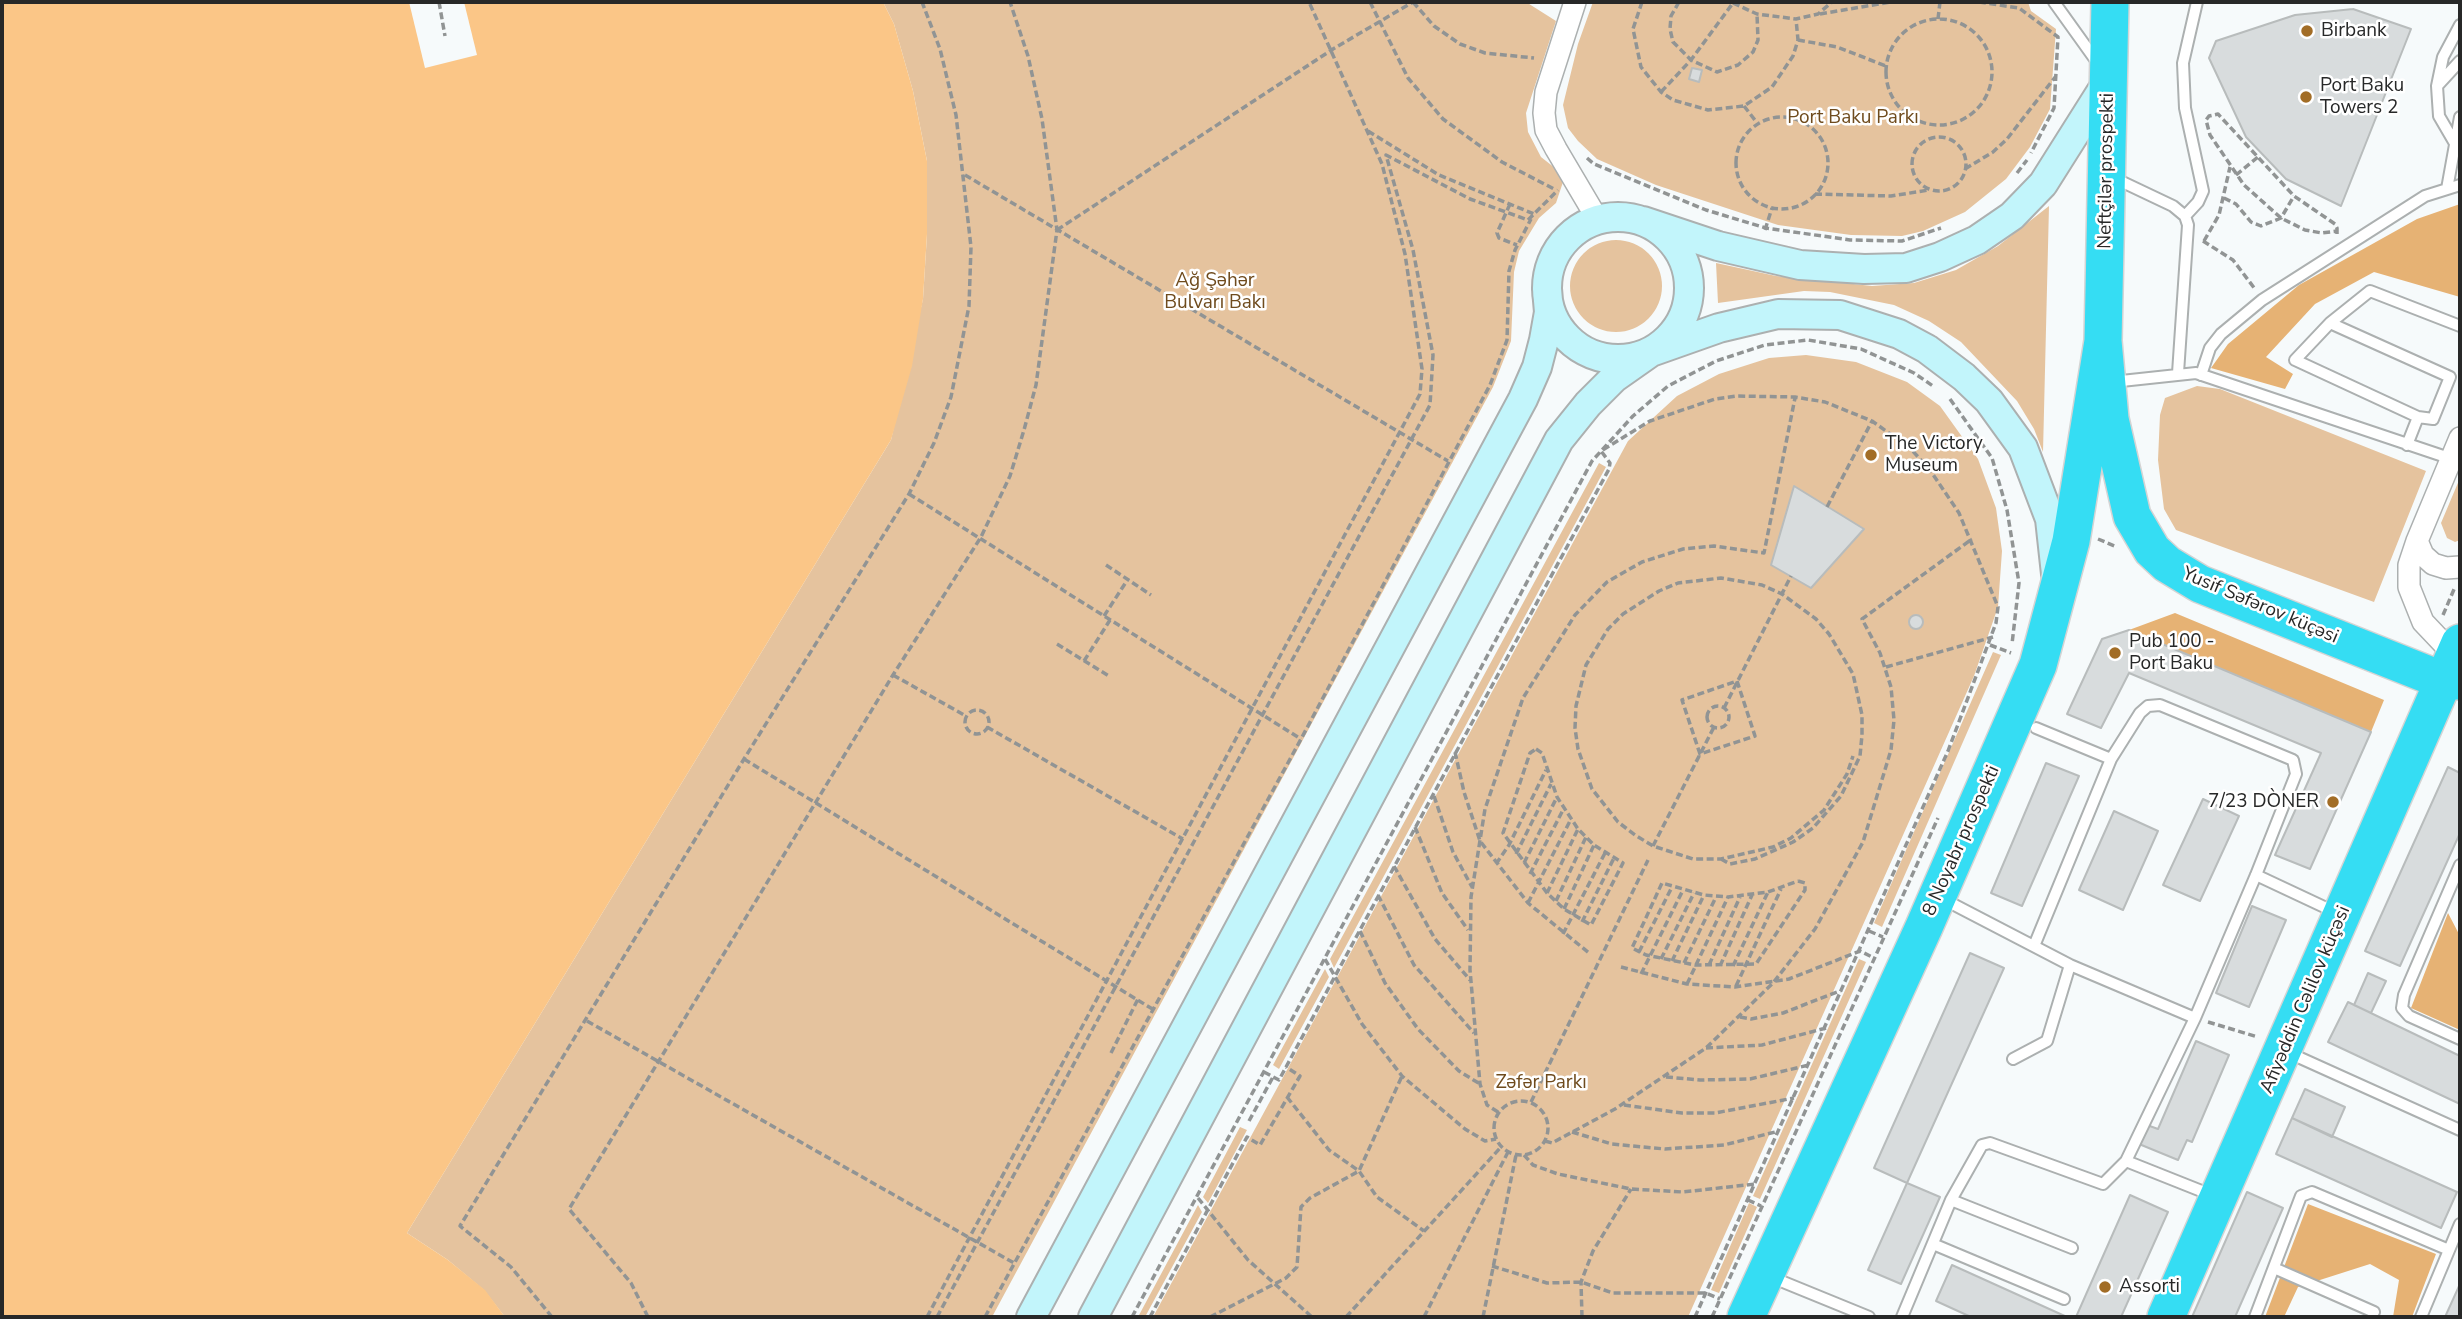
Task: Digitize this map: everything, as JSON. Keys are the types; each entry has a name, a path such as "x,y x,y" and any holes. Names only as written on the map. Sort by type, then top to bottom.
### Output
{"highway":[{"name":"Neftçilər prospekti","path":"2103,341 2111,3"},
{"name":"Yusif Səfərov küçəsi","path":"2103,341 2110,419 2132,516 2152,550 2167,564 2214,590 2452,659"},
{"name":"8 Noyabr prospekti","path":"1733,1308 1765,1274 2016,720 2038,665 2056,608 2080,495 2103,341"},
{"name":"Afiyəddin Cəlilov küçəsi","path":"2166,1317 2285,1050 2452,659"}],"main road":[{"path":"1031,1317 1523,399 1538,367 1549,312 1547,289 1550,266 1561,246 1577,230 1598,220 1620,217 1643,221 1718,246 1800,265 1864,269 1906,268 1940,257 1977,240 2012,216 2043,184 2109,79"},
{"path":"1093,1317 1559,440 1588,404 1614,378 1670,338 1683,319 1690,296 1688,272 1679,250 1663,232 1643,221"},
{"path":"1547,289 1551,312 1563,334 1581,349 1603,358 1628,359 1750,320 1778,314 1811,313 1868,321 1927,349 1964,377 1989,401 2023,448 2050,519 2056,553 2056,608"}],"street":[{"path":"1571,4 1546,92 1546,130 1564,187 1598,220"},
{"path":"2452,659 2415,606 2409,587 2409,565 2460,438"},
{"path":"2417,541 2423,555 2433,564 2459,567"}],"lane":[{"path":"2054,2 2109,79"},
{"path":"2178,373 2187,220 2203,191 2185,108 2183,63 2197,2"},
{"path":"2457,148 2439,116 2437,86 2443,57 2460,24"},
{"path":"2437,86 2459,66"},
{"path":"2447,189 2457,148 2460,117"},
{"path":"2106,175 2173,206 2187,220"},
{"path":"2201,375 2210,348 2221,334 2262,300 2425,196 2460,185"},
{"path":"2330,323 2450,377 2433,419 2418,417 2295,360 2330,323 2370,291 2460,326"},
{"path":"2107,383 2178,373 2201,375 2452,459"},
{"path":"2407,445 2418,417"},
{"path":"1902,1317 1951,1200 1977,1150 1990,1143 2104,1184 2126,1161 2195,1018 2256,875 2296,774 2293,760 2160,705 2148,706 2140,713 2111,760 2034,946"},
{"path":"2036,729 2111,760"},
{"path":"2460,864 2403,995 2402,1008 2409,1016 2460,1039"},
{"path":"2256,875 2342,916"},
{"path":"1937,896 2070,965 2195,1018"},
{"path":"2013,1059 2047,1041 2070,965"},
{"path":"2285,1050 2460,1130"},
{"path":"2126,1161 2219,1198"},
{"path":"2255,1317 2301,1196 2312,1192 2449,1250"},
{"path":"1951,1200 2072,1248"},
{"path":"2421,1317 2460,1224"},
{"path":"1933,1244 2064,1299"},
{"path":"2274,1268 2374,1312"},
{"path":"1765,1274 1869,1317"}],"path":[{"path":"439,2 445,36"},
{"path":"552,1317 511,1267 460,1226 909,494 934,443 961,358 969,306 971,247 956,115 943,62 922,2"},
{"path":"648,1317 631,1283 569,1209 981,537 1010,476 1036,385 1057,230 1042,119 1028,57 1010,2"},
{"path":"927,1317 1401,435 1420,394 1422,369 1405,254 1382,164 1309,2"},
{"path":"937,1317 1430,405 1433,355 1413,250 1387,155 1470,200 1528,220 1564,187 1502,162 1443,119 1408,78 1370,2"},
{"path":"1057,230 1332,49 1413,2 1434,26 1460,44 1485,53 1534,58"},
{"path":"1642,2 1633,29 1635,51 1641,67 1661,92 1693,108 1724,110 1744,106 1760,97 1783,74 1798,40 1796,19"},
{"path":"1679,2 1671,16 1673,42 1691,60 1717,72 1738,65 1753,52 1758,40 1757,15"},
{"path":"1661,92 1691,60 1732,2 1757,15 1796,19 1891,2"},
{"path":"1746,10 1750,2"},
{"path":"1818,14 1832,2"},
{"path":"1938,19 1940,2"},
{"path":"1979,2 2019,8 2058,37 2054,108 2046,127 2010,182"},
{"path":"2019,2 2019,8"},
{"path":"1938,19 1955,21 1976,35 1989,56 1992,72 1989,89 1975,110 1953,123 1937,125 1919,121 1903,112 1892,98 1886,66 1890,53 1904,31 1920,22 1938,19"},
{"path":"1798,40 1837,47 1886,66"},
{"path":"1815,194 1891,196 1949,189 1956,184 1965,169 1993,152 2007,139 2057,74"},
{"path":"1744,106 1758,124"},
{"path":"2336,253 2337,231 2335,224 2294,197 2215,113 2206,120 2210,135 2236,176 2281,218 2305,230 2322,233 2337,231"},
{"path":"1785,117 1799,120 1818,135 1828,157 1827,173 1815,194 1796,207 1781,209 1765,206 1751,198 1742,187 1736,160 1747,133 1758,124 1785,117"},
{"path":"1937,125 1942,137"},
{"path":"1368,131 1439,174 1534,214"},
{"path":"1931,190 1917,179 1912,163 1918,146 1933,137 1950,139 1963,151 1965,169"},
{"path":"1580,152 1594,164 1654,190 1706,210 1766,228 1850,240 1902,240 1946,225"},
{"path":"2236,176 2258,157"},
{"path":"2203,242 2219,215 2230,165"},
{"path":"963,174 1448,461"},
{"path":"2224,198 2236,204 2251,222 2261,226 2281,218 2294,197"},
{"path":"1510,204 1497,235 1517,245"},
{"path":"985,1317 1301,739 1500,361 1509,323 1509,271 1517,245 1534,214"},
{"path":"2187,220 2203,242 2233,260 2262,300"},
{"path":"1132,1317 1592,461 1633,416 1668,386 1716,361 1765,345 1808,340 1861,349 1914,373 1949,398 1992,458 2007,510 2019,583 2011,653 2007,664"},
{"path":"1601,451 1650,421 1715,400 1737,396 1795,397 1825,402 1872,421 1910,448 1930,470 1959,513 1972,539 1998,607 1993,637 1948,751 1844,989 1695,1317"},
{"path":"1498,1112 1487,1105 1480,1084 1470,981 1469,932 1472,887 1485,809 1522,698 1575,615 1607,582 1642,562 1683,549 1714,546 1764,553 1795,397"},
{"path":"1827,507 1872,421"},
{"path":"1264,1072 1279,1080 1609,469 1610,463 1601,451"},
{"path":"909,494 981,537 1252,711 1301,739"},
{"path":"1545,1142 1552,1143 1622,1104 1706,1048 1773,983 1815,929 1863,842 1875,811 1891,750 1894,720 1885,667 1862,620 1972,539"},
{"path":"1106,565 1152,595"},
{"path":"2452,659 2459,567"},
{"path":"1724,708 1791,576"},
{"path":"1721,859 1730,864 1764,856 1793,842 1813,828 1841,796 1860,756 1862,715 1853,674 1816,618 1782,594 1742,580 1721,578 1678,583 1658,590 1623,614 1608,629 1586,665 1576,706 1576,738 1592,789 1618,822 1653,846 1693,859 1721,859 1773,847 1809,824 1837,793 1853,755"},
{"path":"1104,616 1128,579"},
{"path":"1084,661 1110,620"},
{"path":"1885,667 1993,637"},
{"path":"1057,644 1109,676"},
{"path":"1990,645 2011,653"},
{"path":"894,675 966,716"},
{"path":"1700,754 1755,736 1737,681"},
{"path":"1700,754 1682,700 1737,681"},
{"path":"1711,708 1724,708 1730,719 1725,727 1709,724 1706,716 1711,708"},
{"path":"972,710 983,711 989,720 987,727 981,733 972,733 966,728 966,716 972,710"},
{"path":"987,727 1184,839"},
{"path":"1653,846 1714,727"},
{"path":"1532,750 1540,750 1546,770 1564,808 1578,828 1594,845 1623,863 1595,922 1589,926 1564,909 1530,874 1509,845 1502,828 1532,750"},
{"path":"1455,751 1464,792 1480,841 1528,903 1589,953"},
{"path":"744,759 1154,1010"},
{"path":"1496,864 1509,845 1546,770"},
{"path":"1516,854 1551,784"},
{"path":"1433,794 1453,852 1472,887"},
{"path":"1523,864 1558,797"},
{"path":"1530,874 1564,808"},
{"path":"1733,1308 1761,1206 1940,814"},
{"path":"1528,903 1571,819"},
{"path":"1415,827 1442,893 1469,932"},
{"path":"1547,893 1578,828"},
{"path":"1556,901 1586,837"},
{"path":"1564,909 1594,845"},
{"path":"1563,934 1605,853"},
{"path":"1582,922 1614,858"},
{"path":"1531,1102 1648,860"},
{"path":"1394,866 1435,939 1470,981"},
{"path":"1798,881 1806,887 1761,960 1745,965 1720,966 1661,959 1632,949 1631,943 1662,883 1672,887 1716,897 1740,897 1768,892 1798,881"},
{"path":"1639,952 1672,887"},
{"path":"1735,987 1782,887"},
{"path":"1641,974 1683,890"},
{"path":"1733,965 1768,892"},
{"path":"1661,959 1694,893"},
{"path":"1378,895 1414,965 1474,1033"},
{"path":"1672,961 1704,895"},
{"path":"1720,966 1752,895"},
{"path":"1684,963 1716,897"},
{"path":"1686,984 1728,897"},
{"path":"1709,966 1740,897"},
{"path":"1360,930 1385,983 1418,1029 1460,1071 1480,1084"},
{"path":"1869,931 1883,937"},
{"path":"1621,967 1686,984 1735,987 1773,983 1820,969 1860,951"},
{"path":"1860,951 1874,958"},
{"path":"1325,959 1369,1034 1402,1076 1465,1129 1485,1142 1496,1139"},
{"path":"1740,1017 1751,1019 1783,1013 1844,989"},
{"path":"1111,1053 1138,999"},
{"path":"2195,1018 2259,1038 2285,1050"},
{"path":"587,1021 1014,1263"},
{"path":"1706,1048 1762,1045 1826,1028"},
{"path":"1666,1077 1700,1080 1750,1079 1809,1065"},
{"path":"1150,1317 1247,1137 1260,1145 1300,1076 1286,1067"},
{"path":"1210,1317 1292,1273 1299,1261 1301,1208 1310,1198 1359,1171 1402,1076"},
{"path":"1249,1121 1273,1077"},
{"path":"1287,1097 1329,1150 1359,1171 1377,1197 1424,1231"},
{"path":"1622,1104 1682,1113 1715,1113 1794,1098"},
{"path":"1512,1101 1531,1102 1545,1114 1548,1123 1545,1142 1532,1153 1516,1155 1501,1147 1496,1139 1494,1121 1498,1112 1512,1101"},
{"path":"1572,1132 1612,1144 1665,1149 1724,1144 1779,1131"},
{"path":"1346,1317 1501,1147"},
{"path":"1424,1317 1508,1152"},
{"path":"1483,1317 1516,1155"},
{"path":"1524,1155 1533,1165 1558,1174 1631,1189 1683,1192 1755,1184"},
{"path":"1582,1317 1581,1282 1593,1251 1631,1189"},
{"path":"1197,1197 1248,1260 1312,1317"},
{"path":"1748,1200 1761,1206"},
{"path":"1492,1266 1547,1283 1581,1282 1613,1293 1706,1293 1733,1308"},
{"path":"1712,1317 1733,1308"}],"green space":[{"name":"Ağ Şəhər Bulvarı Bakı","path":"883,2 1526,2 1556,21 1526,113 1528,132 1541,157 1565,176 1556,203 1539,218 1519,251 1514,272 1511,341 1493,387 992,1317 505,1317 484,1290 448,1260 407,1233 891,440 923,299 927,234 927,161 913,91 894,24"},
{"name":"Port Baku Parkı","path":"1593,2 2028,2 2031,11 2056,29 2050,109 2030,147 2006,179 1965,212 1923,231 1902,236 1851,235 1778,225 1656,185 1597,159 1578,141 1568,128 1563,105 1578,44"},
{"path":"2049,206 2043,452 2034,429 2017,401 1961,342 1929,321 1894,305 1830,292 1804,291 1718,303 1716,263 1776,276 1872,286 1914,283 1956,270 1998,246"},
{"path":"1616,240 1634,243 1649,253 1659,268 1662,286 1659,304 1649,319 1634,329 1616,332 1598,329 1583,319 1573,304 1570,286 1573,268 1583,253 1598,243"},
{"name":"Zəfər Parkı","path":"1806,355 1856,362 1907,382 1940,406 1978,459 1996,508 2002,551 1998,607 1974,676 1688,1317 1153,1317 1628,441 1677,396 1719,374 1769,358"},
{"path":"2197,386 2220,389 2426,471 2374,602 2176,530 2164,509 2158,460 2160,415 2165,398"},
{"path":"1599,463 1606,467 1334,968 1330,959"},
{"path":"2460,478 2460,540 2455,542 2447,538 2441,523"},
{"path":"1993,652 2001,655 1882,927 1874,923"},
{"path":"1859,959 1866,962 1760,1199 1753,1196"},
{"path":"1325,969 1329,977 1279,1069 1273,1065"},
{"path":"1240,1127 1247,1130 1208,1203 1203,1197"},
{"path":"1749,1203 1757,1207 1719,1293 1711,1290"},
{"path":"1198,1205 1202,1212 1145,1317 1138,1317"}],"shaded area":[{"path":"2,2 883,2 894,24 913,91 927,161 927,234 923,299 912,366 891,440 407,1233 448,1260 485,1290 505,1317 2,1317"},
{"path":"2460,204 2460,297 2374,272 2315,304 2266,357 2293,374 2285,389 2211,368 2228,344 2299,285 2417,219"},
{"path":"2175,613 2384,700 2371,732 2129,630"},
{"path":"2448,913 2460,936 2460,1030 2411,1008"},
{"path":"2308,1204 2436,1254 2412,1317 2393,1317 2399,1280 2370,1264 2298,1287 2284,1317 2265,1317"}],"pier":[{"path":"409,2 464,2 477,55 425,68"}],"building":[{"name":"Port Baku Towers 2","path":"2353,9 2411,29 2341,206 2286,179 2246,137 2209,58 2216,41 2295,15"},
{"path":"1692,68 1702,70 1699,82 1689,79"},
{"path":"1794,486 1864,529 1811,588 1771,565"},
{"path":"1913,615 1919,615 1923,622 1919,629 1913,629 1909,625 1909,619"},
{"path":"2129,630 2371,732 2310,869 2275,855 2321,753 2129,673 2101,728 2067,714 2102,639"},
{"path":"2046,763 2079,776 2022,906 1991,893"},
{"path":"2448,767 2460,773 2460,833 2400,966 2365,951"},
{"path":"2203,799 2239,816 2200,901 2163,885"},
{"path":"2114,811 2158,831 2123,910 2079,890"},
{"path":"2252,906 2286,920 2249,1007 2216,993"},
{"path":"1970,953 2004,968 1907,1183 1874,1168"},
{"path":"2368,973 2386,981 2371,1013 2354,1005"},
{"path":"2348,1002 2460,1056 2460,1104 2328,1042"},
{"path":"2196,1041 2229,1055 2192,1142 2187,1140 2178,1160 2139,1144 2147,1125 2158,1129"},
{"path":"2305,1089 2345,1107 2332,1137 2292,1118"},
{"path":"2292,1118 2457,1192 2441,1228 2276,1154"},
{"path":"1907,1183 1940,1197 1901,1284 1868,1270"},
{"path":"2247,1192 2283,1208 2235,1317 2192,1317"},
{"path":"2130,1195 2168,1212 2121,1317 2076,1317"},
{"path":"1952,1265 2067,1317 1971,1317 1936,1301"},
{"path":"2460,1284 2460,1317 2445,1317"}],"place":[{"name":"Birbank","path":"2307,31"},
{"name":"Port Baku Towers 2","path":"2306,97"},
{"name":"The Victory Museum","path":"1871,455"},
{"name":"Pub 100 - Port Baku","path":"2115,653"},
{"name":"7/23 DÒNER","path":"2333,802"},
{"name":"Assorti","path":"2105,1287"}]}
